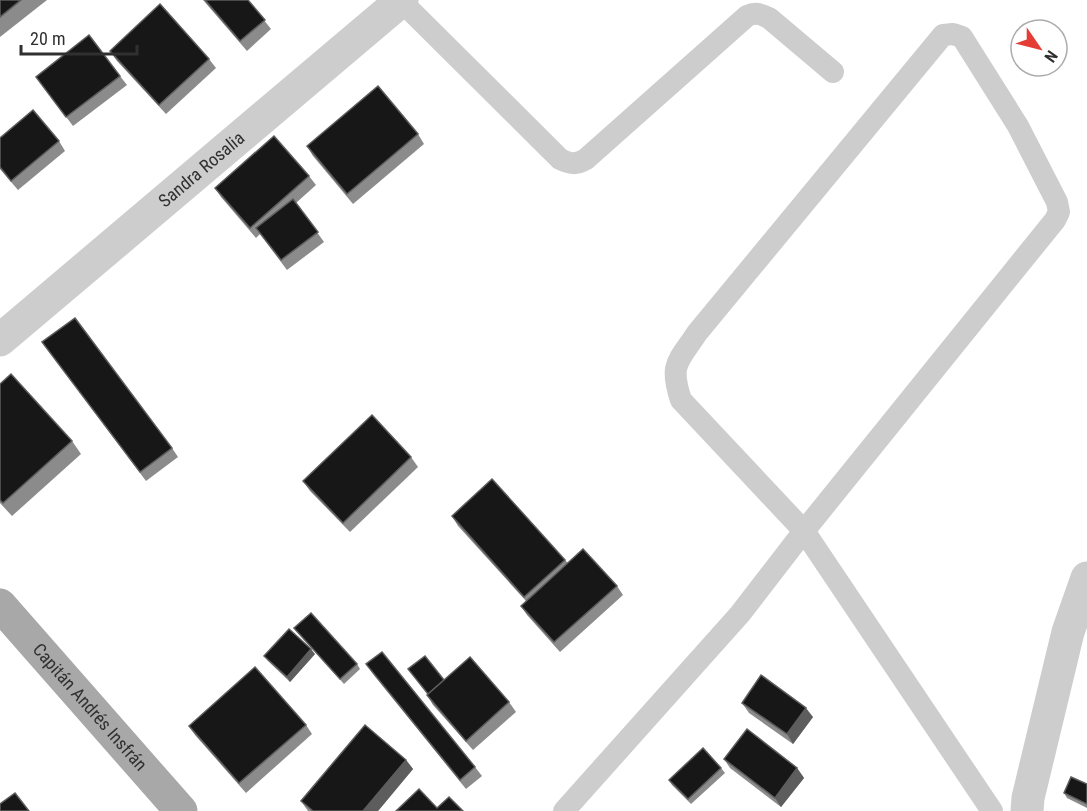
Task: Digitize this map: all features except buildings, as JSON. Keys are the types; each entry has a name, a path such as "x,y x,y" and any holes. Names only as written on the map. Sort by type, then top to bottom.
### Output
{"main road":[{"name":"Capitán Andrés Insfrán","path":"0,605 181,811"}],"street":[{"name":"Sandra Rosalia","path":"0,340 402,1"},
{"path":"1027,811 1028,798 1068,632 1087,578"}],"lane":[{"path":"402,1 560,159 569,163 579,164 586,159 747,16 754,13 769,18 833,72"},
{"path":"564,811 740,614 804,531 1055,220 1059,212 1057,202 1018,126 962,37 953,34 944,35 697,333 675,366 676,383 681,400 804,531 992,811"}]}
